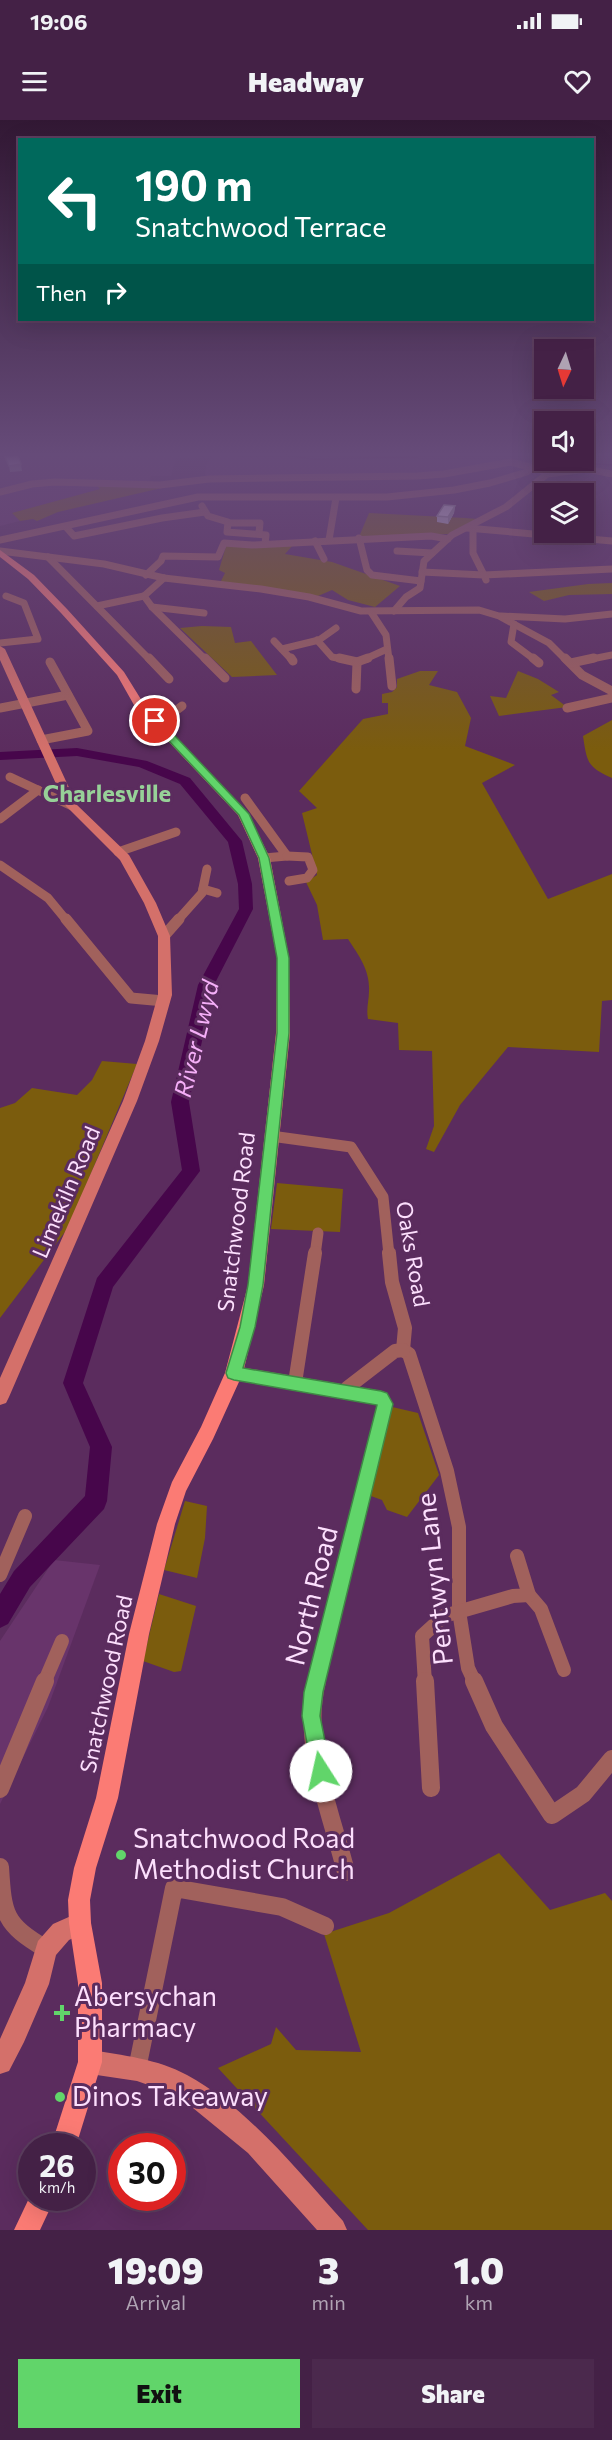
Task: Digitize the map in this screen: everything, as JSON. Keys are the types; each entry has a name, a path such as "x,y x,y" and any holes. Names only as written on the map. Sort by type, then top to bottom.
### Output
{"main road":[{"name":"Snatchwood Road","path":"2,553 31,577 64,611 121,674 138,703 243,814 264,858 283,958 283,1033 256,1285 234,1373 207,1433 178,1488 166,1524 139,1634 107,1798 85,1868 79,1900 80,1923 90,1983 90,2062 68,2133"},
{"path":"0,649 72,806 125,858 150,903 164,936"},
{"name":"Limekiln Road","path":"0,1397 130,1101 152,1041 164,1001 164,936"},
{"path":"0,2062 16,2034 37,1984 46,1949 61,1932 80,1923"},
{"path":"90,2062 137,2069 178,2083 202,2099 257,2144 334,2230"},
{"path":"27,2230 36,2211"}],"street":[{"path":"14,553 104,564 164,578 261,588 371,612 479,610 497,615 565,619 612,614"},
{"path":"146,575 161,561 163,556 218,557 220,553"},
{"path":"321,553 324,559"},
{"path":"363,553 367,570 372,574 421,581"},
{"path":"394,611 406,597 417,592 424,561 432,553"},
{"path":"473,553 477,566 488,583"},
{"path":"48,557 169,679"},
{"path":"422,573 484,575 612,569"},
{"path":"97,606 144,596 164,578"},
{"path":"0,643 38,639 24,603 6,596"},
{"path":"144,596 152,607 225,678"},
{"path":"152,607 204,613"},
{"path":"371,612 385,629 392,686"},
{"path":"497,615 549,643 582,675 612,691"},
{"path":"514,624 511,642 539,663"},
{"path":"282,649 317,640 333,633 336,628"},
{"path":"317,640 332,657 357,662 387,649"},
{"path":"274,641 294,661"},
{"path":"571,663 612,656"},
{"path":"45,748 88,731 50,662"},
{"path":"356,689 357,662"},
{"path":"0,708 68,695"},
{"path":"567,708 612,699"},
{"path":"155,721 169,716 182,706"},
{"path":"10,777 72,806"},
{"path":"0,819 38,790"},
{"path":"245,798 287,856"},
{"path":"118,852 176,832"},
{"path":"264,858 308,857 313,870 307,878 289,881"},
{"path":"0,865 48,898 131,998 164,1001"},
{"path":"164,936 202,893 207,869"},
{"path":"203,889 217,893"},
{"name":"Oaks Road","path":"271,1136 351,1147 383,1197 392,1282 405,1328 403,1350"},
{"path":"295,1383 318,1233"},
{"path":"234,1373 347,1393 347,1388 395,1351 403,1350"},
{"name":"Pentwyn Lane","path":"403,1350 409,1354 447,1471 459,1527 459,1611 468,1668 489,1716 552,1815 583,1794 612,1759"},
{"name":"North Road","path":"346,1872 321,1771 311,1716 314,1692 385,1404 381,1398 347,1393"},
{"path":"0,1575 24,1516"},
{"path":"517,1556 529,1595 542,1609 564,1670"},
{"path":"431,1788 422,1636 444,1616 513,1596 529,1595"},
{"path":"0,1789 62,1641"},
{"path":"0,1867 3,1912 21,1935 46,1949"},
{"path":"137,2069 174,1888 282,1906 325,1926"}],"shaded area":[{"path":"224,553 285,553 332,562 400,586 375,607 348,600 332,590 318,596 220,583 225,573 219,570"},
{"path":"612,583 612,594 569,595 544,601 529,592 588,584"},
{"path":"231,627 235,643 251,641 277,675 232,677 180,628"},
{"path":"420,671 438,671 429,685 457,692 471,718 465,746 515,765 482,783 548,899 612,874 612,1000 602,1001 599,1052 508,1047 460,1105 434,1152 426,1149 434,1126 432,1051 399,1050 398,1023 368,1019 369,983 360,957 348,939 323,940 317,905 306,882 317,875 302,813 317,808 299,791 363,719 388,714 388,703 382,703 382,694 392,692 397,687 397,679"},
{"path":"518,671 538,679 559,692 551,695 567,707 499,716 490,696 506,698"},
{"path":"612,720 612,778 597,770 590,763 583,736"},
{"path":"102,1061 137,1064 68,1228 0,1318 0,1108 15,1103 32,1088 77,1095 92,1080"},
{"path":"277,1183 343,1189 340,1232 271,1229"},
{"path":"388,1406 418,1413 439,1475 407,1517 387,1510 382,1500 368,1495"},
{"path":"185,1501 207,1506 205,1538 197,1578 164,1570"},
{"path":"54,1560 100,1565 48,1707 0,1804 0,1641"},
{"path":"159,1594 196,1606 181,1671 174,1672 143,1661"},
{"path":"499,1853 550,1910 605,1893 612,1901 612,2230 368,2230 218,2068 271,2044 276,2027 296,2050 361,2052 324,1934 389,1913"}],"waterway":[{"name":"River Lwyd","path":"0,756 77,752 142,764 185,781 235,841 245,884 246,909 206,985 180,1102 191,1171 104,1284 73,1383 101,1447 96,1501 22,1579 0,1616"}],"place":[{"name":"Snatchwood Road Methodist Church","path":"121,1855"},
{"name":"Abersychan Pharmacy","path":"62,2013"},
{"name":"Dinos Takeaway","path":"60,2097"}],"district":[{"name":"Charlesville","path":"107,794"}],"route":[{"path":"155,721 243,814 264,858 283,958 283,1033 256,1285 234,1373 381,1398 385,1404 314,1692 311,1716 321,1771"}]}
